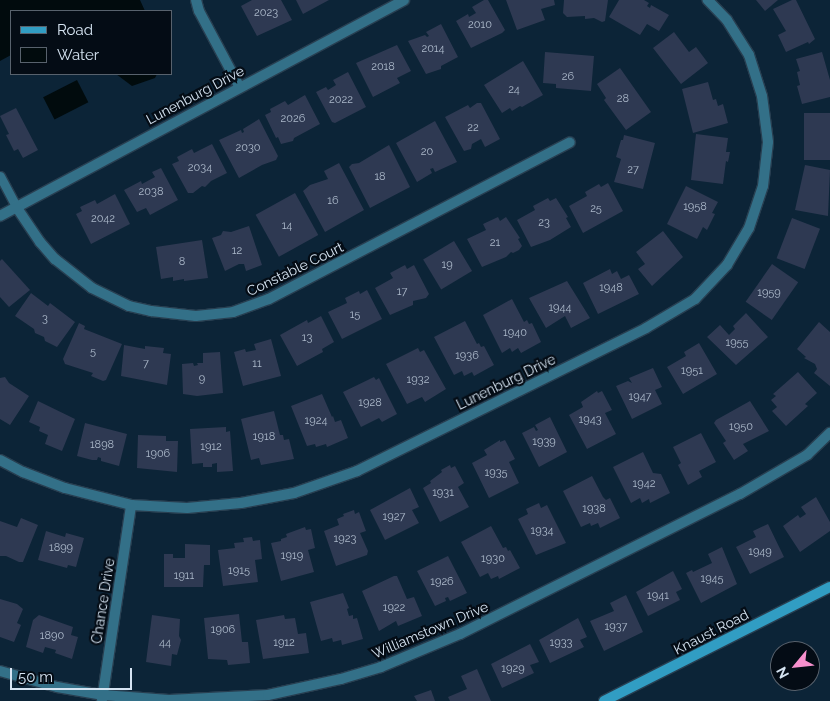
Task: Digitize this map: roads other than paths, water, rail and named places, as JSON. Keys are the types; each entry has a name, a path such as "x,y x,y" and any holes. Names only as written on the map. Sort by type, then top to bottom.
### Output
{"main road":[{"name":"Knaust Road","path":"604,701 830,587"}],"street":[{"path":"196,0 199,12 240,86"},
{"name":"Lunenburg Drive","path":"0,216 404,0"},
{"name":"Lunenburg Drive","path":"0,460 23,472 65,488 131,505 187,508 240,503 294,493 357,471 646,328 695,299 727,266 749,228 764,186 768,142 762,96 749,55 727,20 708,0"},
{"name":"Constable Court","path":"17,208 40,242 55,258 92,288 129,306 151,311 196,316 233,312 269,299 570,142"},
{"name":"Williamstown Drive","path":"0,671 102,698 169,700 235,698 302,689 381,667 460,634 740,494 807,454 830,433"},
{"name":"Chance Drive","path":"102,698 131,505"}],"lane":[{"path":"0,176 17,208"}],"water":[{"path":"0,0 140,0 145,10 10,10 10,56 0,61"},
{"path":"117,75 156,75 155,78 132,86"},
{"path":"77,80 88,102 54,120 43,97"}]}
